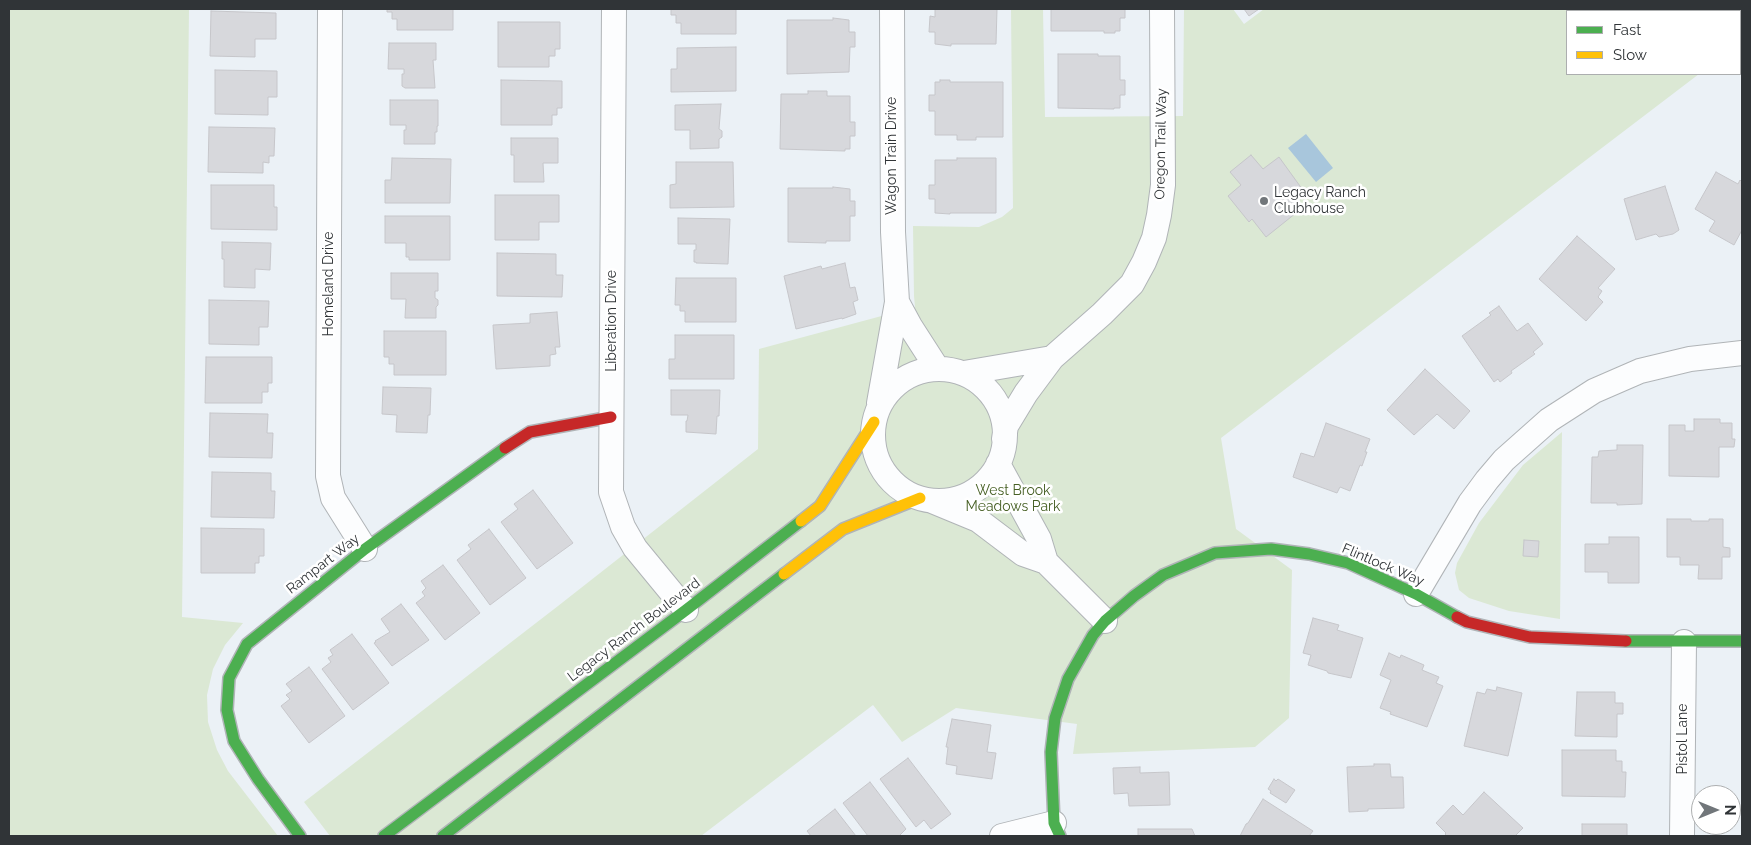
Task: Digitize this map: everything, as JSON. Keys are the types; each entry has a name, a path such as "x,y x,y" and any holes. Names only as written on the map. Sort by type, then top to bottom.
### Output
{"street":[{"name":"Homeland Drive","path":"330,9 328,476 333,498 365,550"},
{"name":"Liberation Drive","path":"614,9 611,492 623,527 635,548 686,610"},
{"name":"Wagon Train Drive","path":"876,415 897,302 893,232 892,9"},
{"name":"Oregon Trail Way","path":"1004,439 1006,426 1026,393 1052,358 1102,314 1132,284 1154,238 1163,186 1162,9"},
{"name":"Wagon Train Drive","path":"897,302 937,368"},
{"path":"1416,594 1470,503 1487,480 1504,460 1549,420 1594,392 1640,370 1690,359 1742,353"},
{"path":"1052,358 964,373 937,368 919,372 902,380 888,392 876,415 873,442 878,461 888,477 903,490 978,520 1023,554 1046,562 1105,621"},
{"path":"443,836 843,529 926,499 951,500 970,493 986,480 998,464 1004,439 1003,418 995,400 981,384 964,373"},
{"name":"Legacy Ranch Boulevard","path":"384,836 686,610 820,506 876,415"},
{"name":"Rampart Way","path":"300,836 258,779 234,741 227,710 229,678 246,644 365,550 530,432 611,417"},
{"path":"998,464 1039,539 1046,562"},
{"name":"Flintlock Way","path":"1057,829 1051,752 1055,718 1068,679 1093,635 1105,621 1134,596 1163,575 1215,553 1271,550 1309,554 1348,563 1416,594 1467,622 1530,637 1614,641 1742,641"},
{"name":"Pistol Lane","path":"1682,836 1684,642"},
{"path":"1002,836 1057,829"}],"green space":[{"path":"9,9 189,9 182,617 243,623 225,645 213,669 207,695 208,722 217,750 228,771 278,836 9,836"},
{"name":"West Brook Meadows Park","path":"1011,9 1043,9 1045,117 1183,116 1184,9 1233,9 1244,24 1264,9 1742,9 1741,42 1741,10 1566,10 1566,75 1698,75 1221,438 1236,529 1292,570 1289,718 1255,747 1073,754 1077,724 956,708 902,742 873,705 701,836 330,836 304,802 758,449 759,349 915,307 913,226 979,227 1002,217 1013,208"},
{"path":"1562,432 1560,619 1509,611 1469,598 1459,590 1455,573 1457,563 1479,523 1523,465"}],"water":[{"path":"1306,134 1333,168 1316,182 1288,148"}],"building":[{"path":"387,9 453,9 453,30 397,30 397,19 392,19 392,12 387,12"},
{"path":"671,9 736,9 736,34 681,34 681,23 676,23 676,15 671,15"},
{"path":"935,9 997,9 996,44 951,44 951,46 935,44 935,32 929,32 930,16 935,17"},
{"path":"1051,9 1125,9 1125,18 1120,18 1120,31 1115,31 1115,33 1104,33 1104,31 1051,31"},
{"path":"1244,9 1259,9 1249,16"},
{"path":"211,11 276,13 276,39 255,39 255,57 210,56"},
{"path":"833,18 849,20 849,32 855,32 855,47 850,47 849,72 787,74 787,20 833,20"},
{"path":"498,22 560,22 560,49 555,49 555,56 549,56 549,67 498,67"},
{"path":"389,43 436,43 436,60 433,60 435,88 405,88 402,86 404,69 388,69"},
{"path":"736,47 736,91 671,92 671,69 677,69 677,48"},
{"path":"1058,54 1120,56 1120,80 1125,80 1125,95 1120,95 1120,108 1058,108"},
{"path":"215,70 277,71 277,97 268,97 268,115 215,114"},
{"path":"501,80 562,81 562,108 557,108 557,115 552,115 552,125 501,125"},
{"path":"940,80 950,80 950,82 1003,82 1003,137 976,137 976,140 957,140 957,135 935,135 935,111 929,111 929,95 935,95 935,82 940,82"},
{"path":"808,91 827,91 827,96 850,96 850,122 855,122 855,136 850,136 850,149 845,149 845,151 780,149 781,94 808,94"},
{"path":"390,100 438,100 438,126 437,132 435,132 435,144 404,144 406,125 390,125"},
{"path":"721,104 719,129 722,131 722,137 719,139 719,148 690,149 690,130 675,130 675,105"},
{"path":"209,127 275,128 274,156 269,156 269,163 263,162 263,173 208,172"},
{"path":"511,138 558,138 558,163 543,163 544,182 514,182 514,155 511,155"},
{"name":"Legacy Ranch Clubhouse","path":"1251,155 1263,169 1279,157 1305,193 1290,206 1296,213 1266,237 1252,219 1249,222 1228,196 1241,185 1230,172"},
{"path":"392,158 451,159 450,203 385,203 385,180 391,180"},
{"path":"957,158 996,158 996,213 935,213 935,199 929,199 929,185 935,185 935,160 957,160"},
{"path":"676,162 733,162 734,207 670,208 670,185 676,184"},
{"path":"1716,172 1738,184 1740,180 1742,182 1742,230 1734,245 1709,231 1715,221 1695,209"},
{"path":"211,185 274,185 274,207 277,207 277,230 211,229"},
{"path":"1665,186 1679,230 1673,234 1659,237 1656,234 1636,240 1624,199"},
{"path":"833,187 850,189 850,201 855,201 855,216 850,216 850,241 826,241 826,243 788,242 788,188"},
{"path":"495,195 559,195 559,222 539,222 539,240 495,240"},
{"path":"385,216 450,216 450,260 409,260 409,257 406,257 406,243 385,243"},
{"path":"678,218 730,219 728,264 694,262 696,244 678,244"},
{"path":"1577,236 1615,269 1598,288 1602,291 1598,297 1603,302 1586,321 1539,279"},
{"path":"222,242 271,243 270,270 255,269 255,288 224,287"},
{"path":"497,253 556,254 556,275 563,275 562,297 497,296"},
{"path":"845,263 850,288 855,287 858,300 853,302 856,314 796,329 784,276 821,266 822,269"},
{"path":"391,273 438,273 438,291 435,291 435,298 438,300 436,318 405,318 406,299 391,299"},
{"path":"676,278 736,278 736,322 685,322 685,311 680,311 680,305 675,305"},
{"path":"209,300 269,301 268,327 259,327 259,345 209,344"},
{"path":"1499,306 1517,331 1528,323 1543,344 1533,352 1535,354 1511,371 1512,373 1500,382 1498,379 1494,382 1462,336 1491,315 1489,313"},
{"path":"557,312 560,347 555,347 556,354 550,355 550,366 496,369 493,325 530,323 530,314"},
{"path":"384,331 446,331 446,375 394,375 394,364 389,364 389,357 384,357"},
{"path":"675,335 734,335 734,379 669,379 669,359 675,359"},
{"path":"206,357 272,357 272,383 268,383 268,392 262,392 262,403 205,403"},
{"path":"1425,369 1470,411 1454,429 1437,414 1414,435 1387,410"},
{"path":"383,387 431,388 427,433 396,432 397,415 382,414"},
{"path":"671,390 720,390 716,434 686,432 688,415 671,415"},
{"path":"210,413 268,414 267,433 273,433 272,458 209,457"},
{"path":"1694,419 1720,419 1720,423 1732,423 1732,439 1735,439 1734,447 1719,447 1719,477 1669,476 1669,425 1685,425 1685,431 1694,431"},
{"path":"1326,423 1370,439 1362,466 1360,465 1350,491 1340,487 1337,493 1293,477 1301,453 1314,457"},
{"path":"1617,445 1643,445 1642,504 1591,503 1592,457 1598,457 1599,451 1617,450"},
{"path":"212,472 271,473 271,491 275,491 274,518 211,517"},
{"path":"533,490 573,543 537,569 501,522 518,509 514,504"},
{"path":"1667,519 1709,521 1709,519 1723,519 1723,547 1730,548 1730,557 1722,557 1722,579 1698,579 1699,565 1680,565 1680,557 1667,557"},
{"path":"201,528 264,529 264,556 259,556 259,563 255,563 255,573 201,573"},
{"path":"489,529 526,578 490,605 457,560 471,549 468,545"},
{"path":"1609,537 1639,537 1639,583 1608,583 1608,572 1585,572 1585,544 1609,544"},
{"path":"1524,540 1539,541 1538,557 1523,556"},
{"path":"443,565 480,613 445,640 416,603 425,596 422,592 426,588 421,581"},
{"path":"401,604 429,640 392,666 374,643 390,632 381,619"},
{"path":"1313,618 1339,625 1337,630 1363,638 1351,678 1328,673 1308,665 1311,655 1303,653"},
{"path":"352,634 389,683 353,710 322,669 331,662 328,658 333,655 330,650"},
{"path":"1389,653 1400,658 1401,655 1424,665 1422,670 1439,677 1436,683 1443,686 1427,727 1390,714 1391,712 1380,708 1391,680 1380,675"},
{"path":"309,667 345,716 309,743 281,706 290,699 286,695 292,691 286,684"},
{"path":"1497,687 1522,693 1508,756 1464,746 1477,692 1485,694 1487,689 1496,691"},
{"path":"1577,692 1615,692 1615,703 1623,703 1623,714 1617,714 1617,737 1575,736"},
{"path":"952,719 991,725 987,752 996,753 992,779 956,774 957,766 946,764 948,747 946,747"},
{"path":"1562,750 1616,750 1616,761 1622,761 1622,772 1626,772 1625,797 1562,796"},
{"path":"908,758 951,814 931,829 924,820 916,827 880,779"},
{"path":"1374,764 1390,764 1391,777 1403,777 1404,808 1368,809 1368,811 1349,812 1347,767 1374,766"},
{"path":"1140,767 1140,773 1169,772 1170,805 1129,806 1128,793 1114,794 1113,768"},
{"path":"1274,779 1276,781 1278,779 1295,790 1286,803 1270,793 1271,791 1268,789"},
{"path":"870,782 906,829 899,836 868,836 843,803"},
{"path":"1484,792 1523,828 1515,836 1447,836 1436,823 1453,805 1463,815"},
{"path":"1263,799 1313,831 1309,836 1240,836"},
{"path":"835,809 856,836 811,836 807,831"},
{"path":"1582,824 1627,824 1627,836 1582,836"},
{"path":"1138,829 1192,829 1195,836 1138,836"}],"traffic: fast":[{"path":"300,836 258,779 234,741 227,710 229,678 247,644 365,549 505,448"},
{"path":"384,836 686,610 801,521"},
{"path":"1060,836 1054,823 1051,752 1055,718 1068,679 1093,635 1105,621 1134,596 1163,575 1215,553 1271,549 1309,554 1348,563 1416,594 1457,617"},
{"path":"443,836 784,574"},
{"path":"1626,641 1742,641"}],"traffic: slow":[{"path":"801,521 820,506 874,422"},
{"path":"784,574 843,529 920,498"}],"traffic: jam":[{"path":"505,448 530,432 611,417"},
{"path":"1457,617 1467,622 1530,637 1626,641"}],"place":[{"name":"Legacy Ranch Clubhouse","path":"1264,201"}]}
